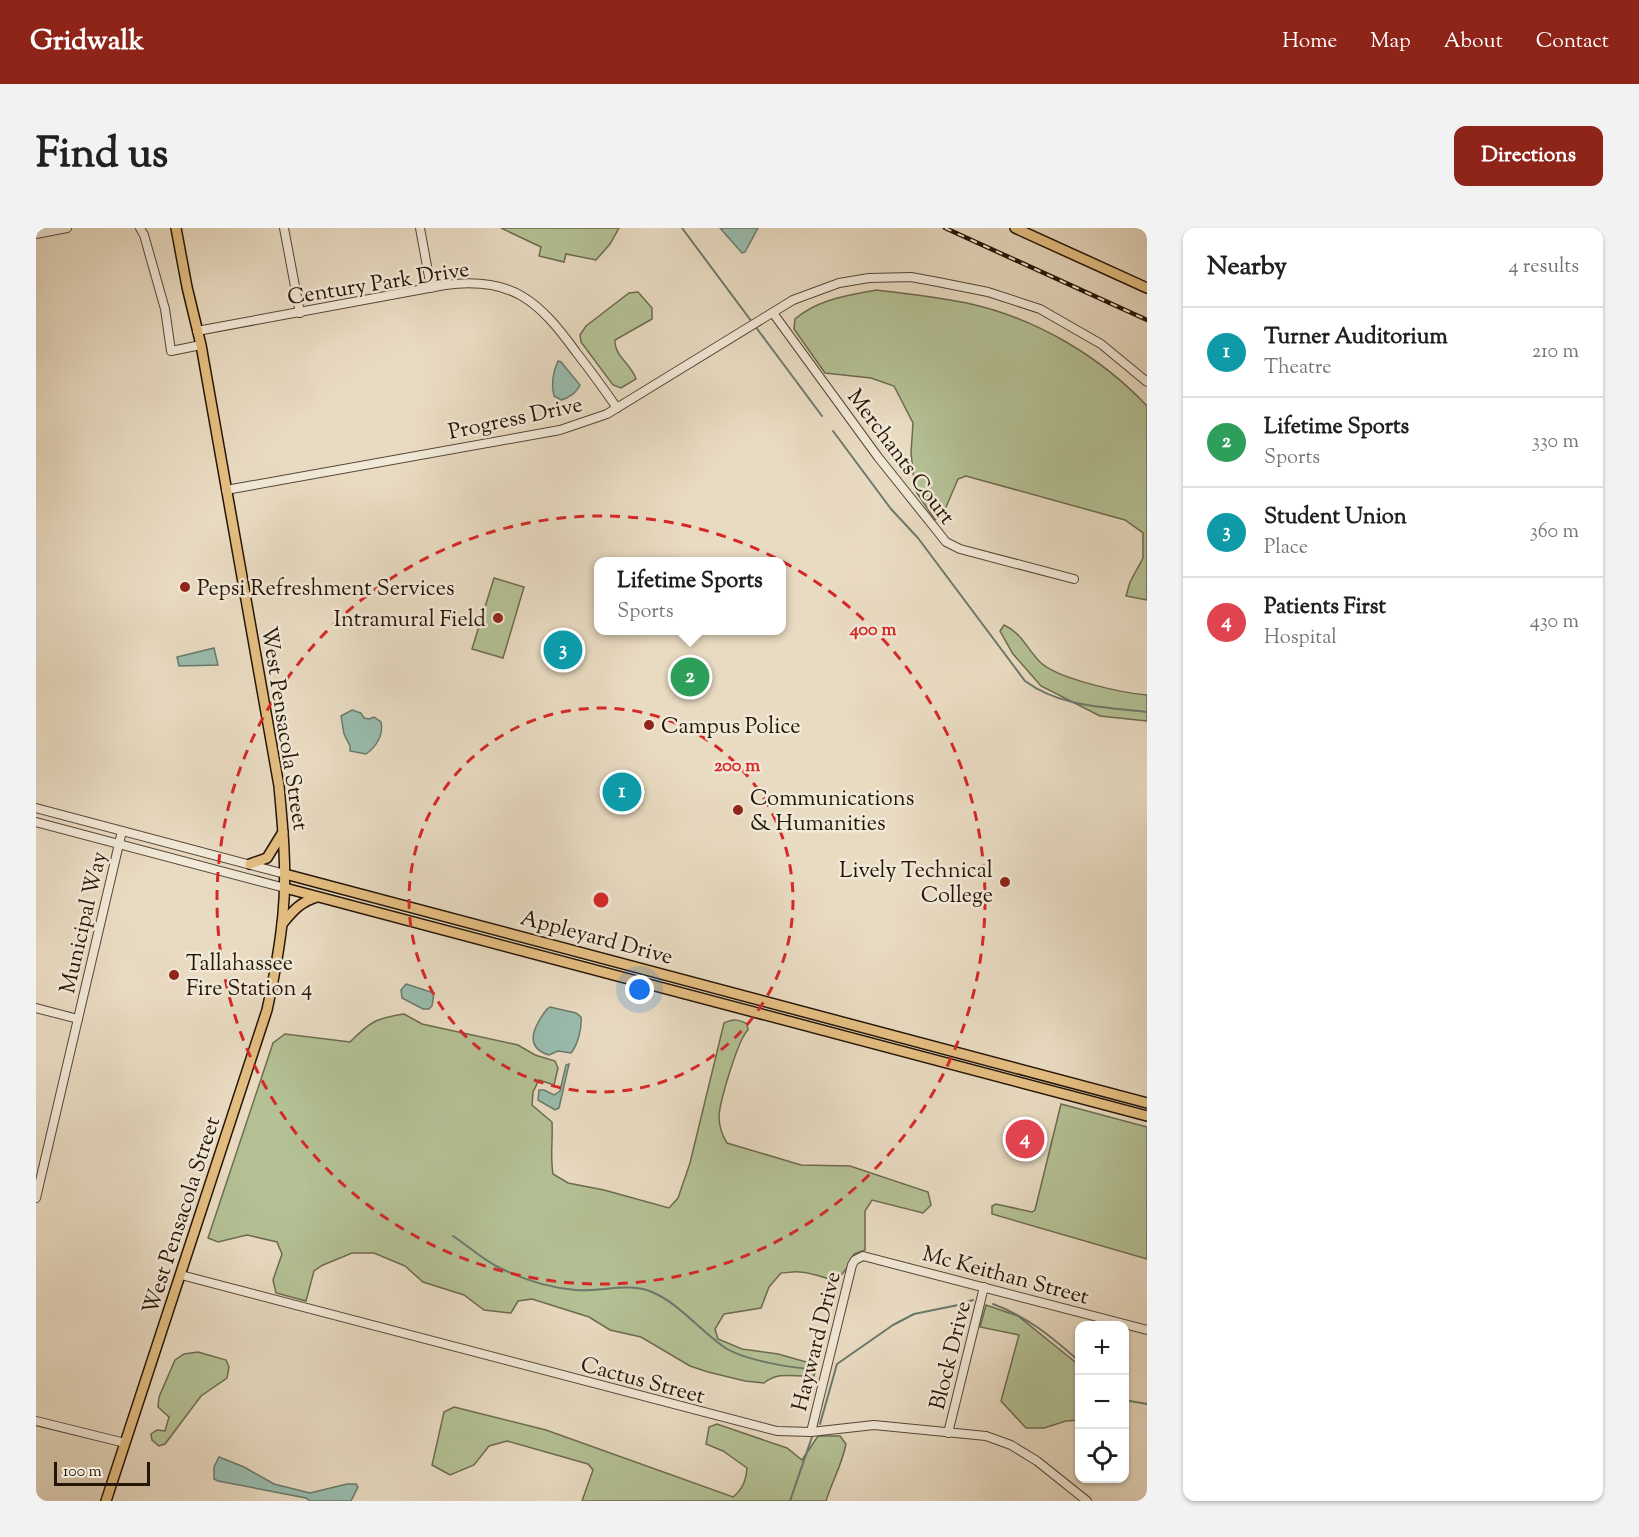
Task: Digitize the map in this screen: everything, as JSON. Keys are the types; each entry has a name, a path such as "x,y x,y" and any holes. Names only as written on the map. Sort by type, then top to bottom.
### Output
{"main road":[{"name":"West Pensacola Street","path":"106,1501 267,1010 276,969 285,888 279,786 201,345 176,228"},
{"path":"1015,228 1147,288"},
{"path":"250,864 267,858 283,832"},
{"name":"Appleyard Drive","path":"285,873 1147,1103"},
{"name":"Appleyard Drive","path":"285,888 1147,1116"},
{"path":"282,924 301,904 319,897"}],"street":[{"path":"36,234 67,228"},
{"path":"140,228 165,309 171,351 201,345"},
{"path":"284,228 300,313"},
{"path":"420,228 431,288"},
{"name":"Progress Drive","path":"226,490 560,430 598,418 793,300 839,283 869,278 893,276 938,282 988,292 1040,309 1101,344 1147,382"},
{"name":"Century Park Drive","path":"197,331 431,288 464,283 490,284 526,298 548,314 617,408"},
{"name":"Merchants Court","path":"770,314 878,457 946,542 960,549 1074,579"},
{"name":"Appleyard Drive","path":"36,808 285,873"},
{"name":"Appleyard Drive","path":"36,822 285,888"},
{"name":"Municipal Way","path":"36,1198 122,831"},
{"path":"453,918 456,933"},
{"path":"545,957 548,944"},
{"path":"680,993 683,980"},
{"path":"36,1008 78,1019"},
{"path":"827,1031 830,1019"},
{"path":"991,1075 994,1062"},
{"name":"Mc Keithan Street","path":"855,1260 863,1256 1147,1330"},
{"name":"Hayward Drive","path":"811,1432 848,1278 855,1260"},
{"name":"Cactus Street","path":"181,1275 755,1427 789,1432 811,1432 874,1425 986,1436 1011,1445 1037,1461 1087,1501"},
{"name":"Block Drive","path":"948,1433 984,1287"},
{"path":"36,1421 125,1443"}],"shaded area":[{"path":"501,228 619,228 610,244 596,260 566,254 564,262 539,256 541,247"},
{"path":"720,228 758,228 745,252 742,253"},
{"path":"876,290 971,304 1020,319 1067,342 1088,356 1129,388 1147,406 1147,600 1126,596 1130,582 1143,558 1143,533 1125,520 966,476 958,479 943,514 935,520 915,490 911,453 913,423 894,386 871,378 825,373 794,329 795,319 814,307 833,299"},
{"path":"638,292 652,308 652,319 615,340 617,351 636,379 621,388 613,385 581,342 580,335 586,326 629,293"},
{"path":"558,361 580,385 567,398 561,400 554,396 553,387"},
{"name":"Intramural Field","path":"494,578 524,587 503,658 472,649"},
{"path":"1004,625 1015,632 1040,662 1048,668 1091,684 1147,695 1147,721 1100,716 1041,686 1013,654 1000,631"},
{"path":"214,648 218,665 179,666 177,657"},
{"path":"352,710 361,713 364,718 374,717 381,722 382,727 378,740 366,754 350,751 344,734 341,716"},
{"path":"406,984 434,993 432,1006 429,1009 423,1009 402,998 401,990"},
{"path":"550,1007 576,1013 581,1017 579,1036 571,1053 558,1051 549,1055 536,1047 533,1035 535,1029"},
{"path":"404,1014 422,1024 518,1045 535,1055 555,1061 558,1068 554,1085 539,1080 533,1092 532,1105 552,1122 553,1174 568,1183 604,1190 669,1208 678,1198 690,1163 724,1023 733,1020 741,1021 747,1024 748,1030 739,1045 730,1071 719,1116 721,1130 727,1143 801,1165 850,1166 928,1192 931,1205 923,1213 872,1200 865,1211 865,1250 854,1254 848,1266 837,1278 798,1272 781,1273 769,1287 761,1308 724,1314 715,1329 718,1339 742,1349 778,1354 817,1365 814,1376 782,1376 764,1383 745,1381 690,1366 641,1337 610,1330 589,1317 532,1299 518,1301 511,1313 484,1310 464,1295 423,1282 405,1266 374,1253 352,1253 314,1271 306,1301 276,1293 273,1280 282,1254 277,1242 247,1235 218,1242 208,1238 273,1043 285,1034 350,1042 374,1022"},
{"path":"569,1064 559,1108 555,1110 538,1100 539,1090 554,1095 560,1091 566,1065"},
{"path":"1061,1104 1147,1127 1147,1259 992,1214 992,1206 996,1204 1032,1212 1035,1210"},
{"path":"986,1305 1018,1316 1075,1362 1075,1420 1044,1428 1026,1428 1001,1401 1019,1335 980,1327"},
{"path":"198,1352 226,1360 229,1367 227,1378 201,1396 165,1444 159,1446 152,1440 151,1434 157,1430 165,1431 169,1417 158,1407 159,1397 175,1360 184,1354"},
{"path":"454,1407 546,1430 733,1497 743,1484 747,1468 723,1451 706,1444 709,1427 717,1424 787,1448 802,1460 818,1436 840,1436 846,1444 826,1501 582,1501 593,1470 588,1464 507,1441 489,1446 474,1465 450,1475 432,1465 444,1412"},
{"path":"219,1457 244,1467 274,1484 310,1493 347,1484 356,1484 358,1487 351,1501 310,1501 306,1498 218,1481 214,1479 214,1467"}],"waterway":[{"path":"682,228 822,416"},
{"path":"833,431 891,509 918,538 1025,681 1039,690 1068,701 1147,712"},
{"path":"453,1236 492,1264 536,1282 576,1290 634,1288 652,1292 672,1303 715,1340 733,1352 769,1363 816,1369"},
{"path":"820,1424 837,1364 893,1325 914,1314 973,1300"},
{"path":"993,1304 1039,1328 1075,1358"},
{"path":"1129,1401 1147,1404"},
{"path":"790,1501 813,1434"}],"railway":[{"path":"945,228 1147,320"}],"place":[{"name":"Pepsi Refreshment Services","path":"185,587"},
{"name":"Intramural Field","path":"498,618"},
{"name":"Student Union","path":"563,650"},
{"name":"Lifetime Sports","path":"690,677"},
{"name":"Campus Police","path":"649,725"},
{"name":"Turner Auditorium","path":"622,792"},
{"name":"Communications & Humanities","path":"738,810"},
{"name":"Lively Technical College","path":"1005,882"},
{"name":"Tallahassee Fire Station 4","path":"174,975"},
{"name":"Patients First","path":"1025,1139"}]}
